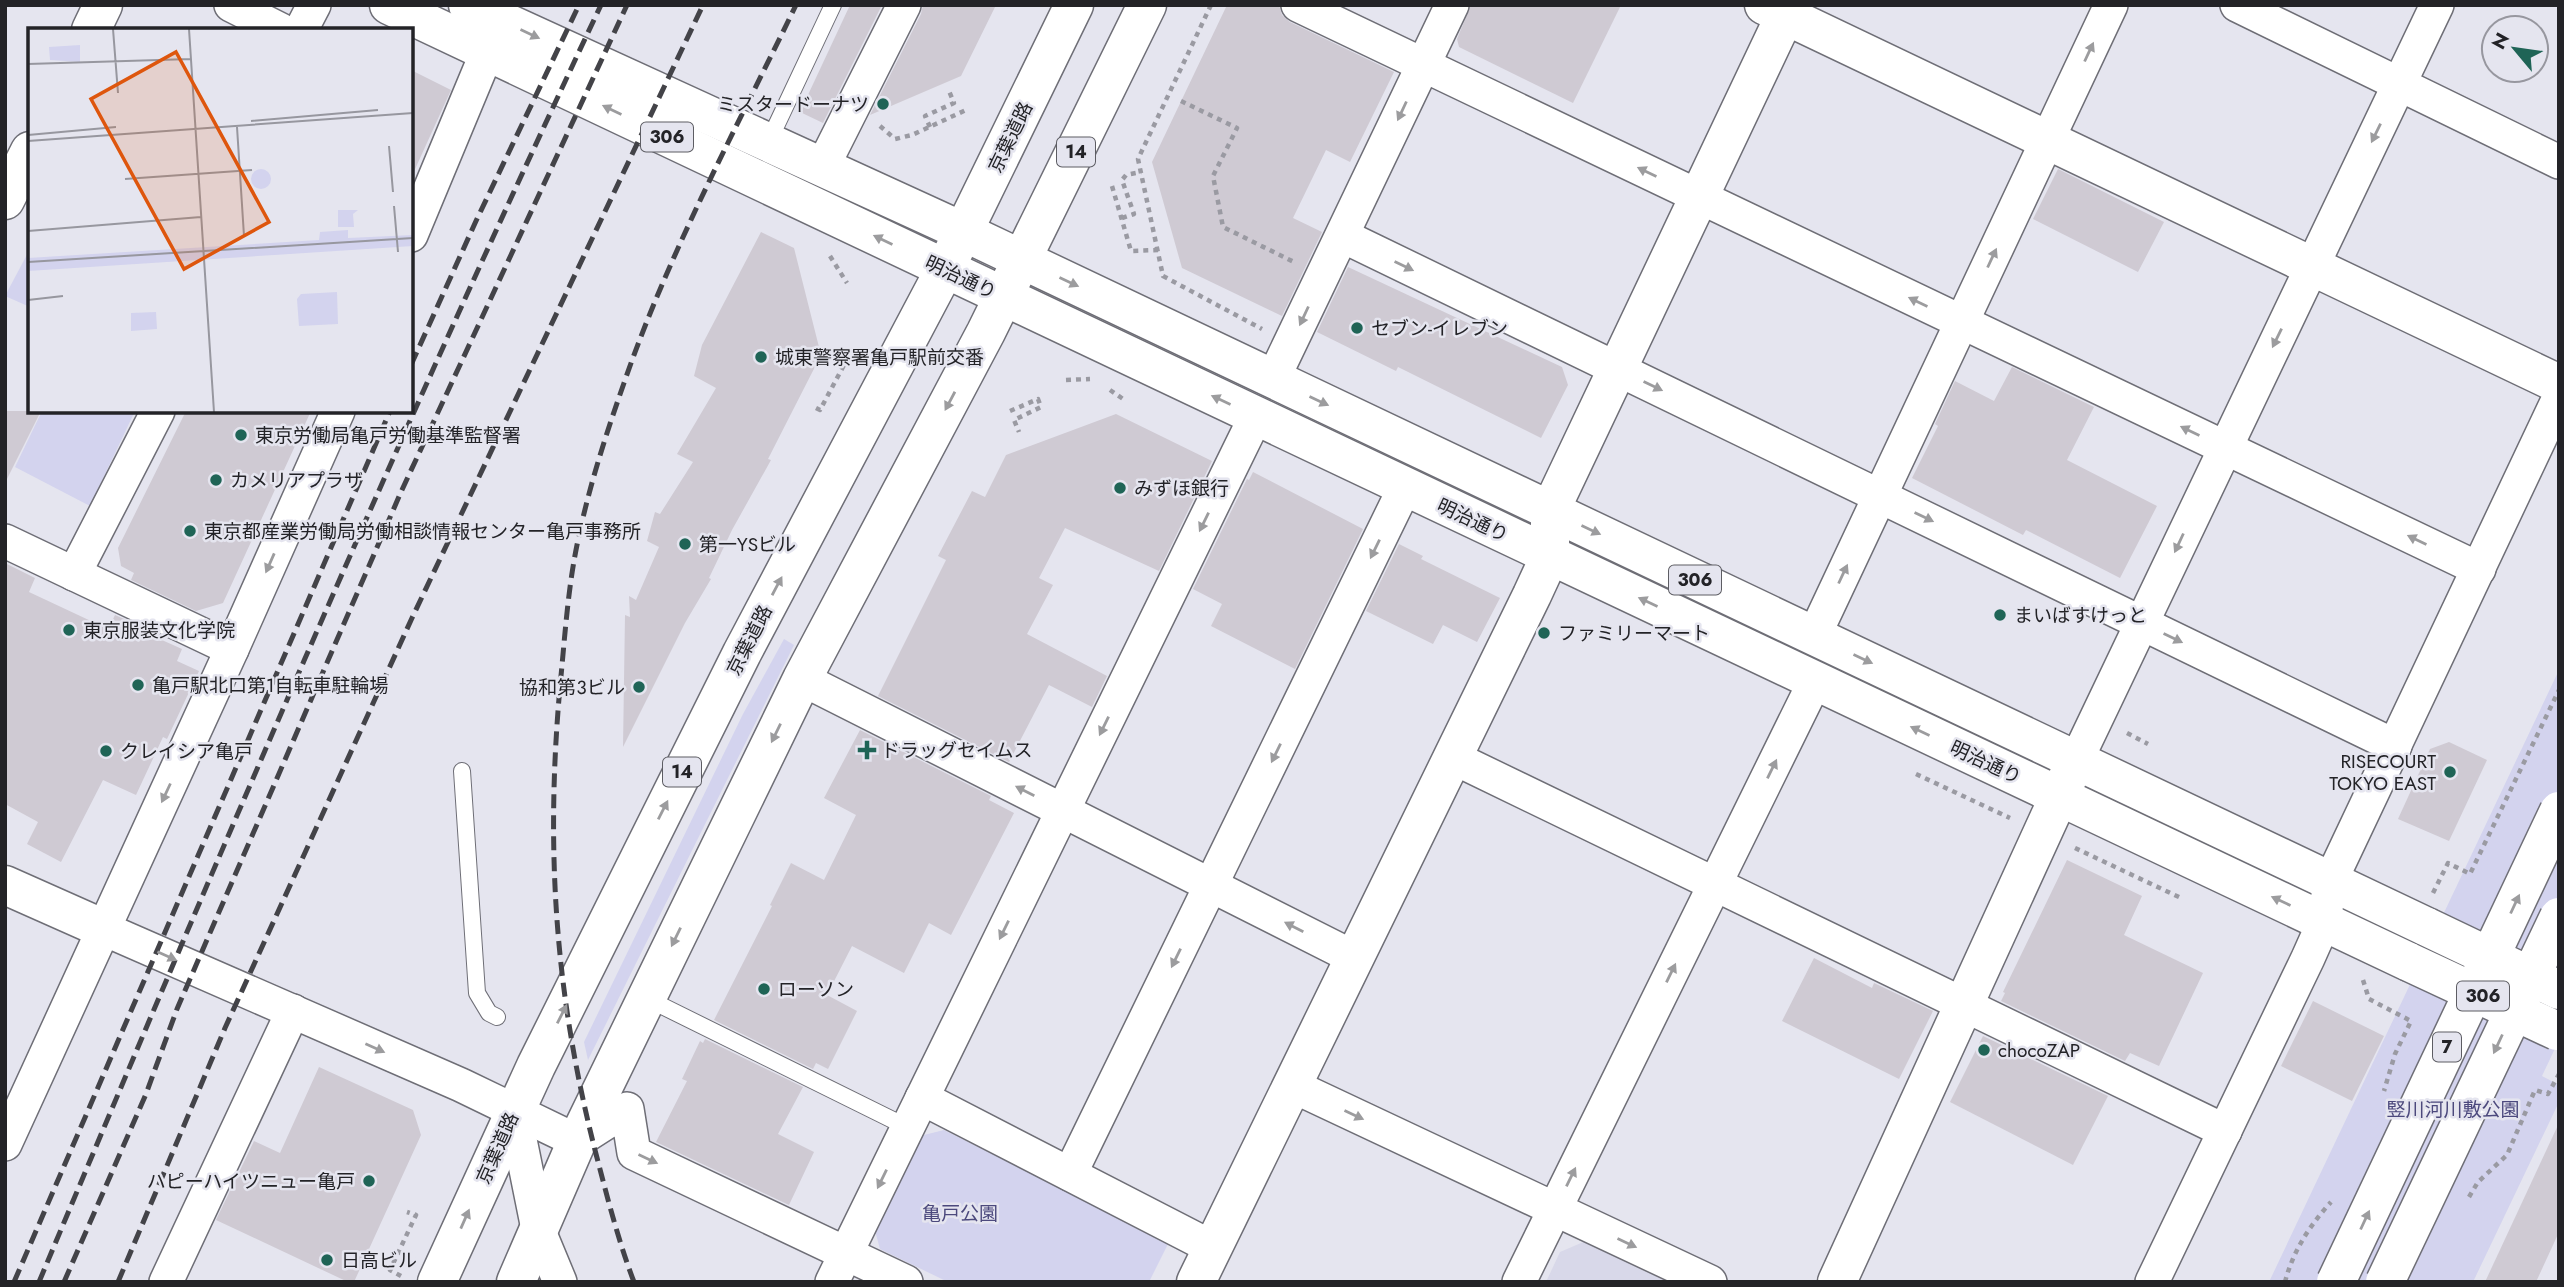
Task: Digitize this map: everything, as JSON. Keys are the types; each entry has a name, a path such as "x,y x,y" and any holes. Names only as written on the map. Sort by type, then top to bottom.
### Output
{"main road":[{"name":"明治通り","path":"389,5 2558,1031"},
{"name":"明治通り","path":"468,5 964,232 2330,882 2430,911 2559,990"},
{"name":"京葉道路","path":"437,1282 514,1110 741,653 945,269 1074,5"},
{"name":"14","path":"516,1282 577,1140 802,679 1004,297 1147,5"},
{"path":"1196,1282 1550,556 1550,511 1699,197 1779,9 2559,384"},
{"path":"5,200 28,155"},
{"path":"1837,1282 2076,761"},
{"name":"7","path":"2336,1282 2559,811"},
{"path":"5,885 104,929"},
{"name":"7","path":"2385,1282 2559,916"}],"street":[{"path":"231,5 277,28"},
{"path":"302,28 314,5"},
{"path":"822,168 904,5"},
{"path":"1298,5 2479,569"},
{"path":"1273,379 1452,5"},
{"path":"1814,636 2111,5"},
{"path":"2237,5 2559,162"},
{"path":"2076,761 2437,5"},
{"path":"413,230 488,50"},
{"path":"1343,236 2395,746"},
{"path":"2152,1282 2324,922 2330,882 2559,398"},
{"path":"74,574 157,413"},
{"path":"5,1144 337,413"},
{"path":"839,1268 1256,416"},
{"path":"1070,1174 1405,487"},
{"path":"5,541 232,649"},
{"path":"802,679 1355,958"},
{"path":"1519,1282 1815,681"},
{"path":"1452,757 2225,1131"},
{"path":"104,929 293,1011 577,1140 627,1109 634,1153 839,1268 906,1282"},
{"path":"166,1282 293,1011"},
{"path":"1293,1086 1710,1282"},
{"path":"514,1110 538,1229 560,1282"},
{"path":"915,1113 1070,1174 1213,1248"}],"lane":[{"path":"768,143 833,5"},
{"path":"463,771 477,993 489,1013 497,1017"},
{"path":"646,998 915,1113"}],"path":[{"path":"1210,5 1138,159 1163,276 1268,332"},
{"path":"930,127 925,116 954,103 949,91"},
{"path":"1181,101 1237,128 1213,176 1223,227 1323,276"},
{"path":"880,126 895,139 912,135 966,110"},
{"path":"1122,218 1134,214 1122,180 1126,174 1141,173"},
{"path":"1112,186 1131,251 1158,250"},
{"path":"816,408 820,410 852,350"},
{"path":"1066,380 1084,378 1098,382"},
{"path":"1107,388 1126,401"},
{"path":"1010,411 1038,398 1041,407 1014,420 1019,432"},
{"path":"2430,911 2448,863 2470,874 2559,690"},
{"path":"2124,731 2148,744"},
{"path":"2360,970 2369,999 2411,1021 2385,1081 2383,1102"},
{"path":"2465,1205 2478,1182 2507,1155 2535,1090 2548,1094 2559,1074"},
{"path":"2285,1282 2290,1265 2312,1223 2337,1195"},
{"path":"390,1270 416,1215 407,1212"}],"shaded area":[{"path":"1588,1240 1675,1282 1546,1282 1560,1252"}],"green space":[{"path":"28,253 28,306 5,296"},
{"path":"41,413 134,413 90,506 15,467"},
{"path":"784,639 794,645 588,1060 584,1042 743,714"},
{"name":"竪川河川敷公園","path":"2559,670 2559,1040 2542,1076 2559,1085 2559,1102 2473,1282 2269,1282"},
{"name":"亀戸公園","path":"944,1130 1169,1242 1149,1282 948,1282 880,1249 874,1227 920,1136"}],"building":[{"path":"850,5 882,5 823,123 800,112"},
{"path":"923,5 996,5 961,76 870,115 921,14"},
{"path":"1227,5 1279,5 1282,15 1290,22 1394,72 1350,162 1326,150 1293,218 1322,232 1282,316 1182,268 1152,162"},
{"path":"1471,5 1621,5 1573,103 1459,47 1457,39"},
{"path":"413,71 451,90 413,174"},
{"path":"2058,169 2164,222 2138,272 2033,219"},
{"path":"761,232 794,248 821,355 768,459 771,460 732,530 709,578 711,579 685,623 623,747 625,615 630,617 629,596 636,600 659,547 647,541 655,512 660,514 693,462 677,454 716,388 694,376 702,345"},
{"path":"1348,267 1562,367 1568,385 1541,438 1398,367 1396,371 1317,332"},
{"path":"2012,367 2094,407 2067,460 2157,506 2120,578 2026,530 2023,535 1912,478 1938,426 1935,424 1955,381 1994,401"},
{"path":"5,411 40,413 5,483"},
{"name":"カメリアプラザ","path":"185,413 310,413 223,603 196,611 131,580 134,573 121,566 118,548"},
{"path":"1116,414 1212,461 1159,571 1065,528 1039,578 1053,585 1027,634 1107,676 1092,707 1049,685 1009,762 878,696 946,560 938,556 972,491 985,497 1006,455"},
{"path":"1253,472 1363,529 1295,669 1211,626 1222,604 1193,589 1247,479 1249,480"},
{"path":"1399,544 1423,556 1421,559 1500,598 1477,642 1443,625 1433,644 1366,611"},
{"path":"5,563 35,578 29,592 108,629 115,615 140,626 135,628 182,649 177,661 199,671 167,739 163,737 136,795 103,780 61,862 27,844 38,822 5,804"},
{"path":"860,730 991,796 989,800 1014,813 951,935 929,923 904,973 852,946 827,995 857,1011 828,1069 816,1063 813,1069 714,1020 791,863 824,880 856,815 824,798"},
{"name":"RISECOURT TOKYO EAST","path":"2449,742 2487,760 2449,841 2398,819 2430,749"},
{"path":"2067,860 2142,896 2124,935 2203,973 2159,1066 2130,1053 2125,1061 2001,1001"},
{"path":"1814,958 1872,988 1874,983 1933,1011 1899,1079 1782,1021"},
{"path":"2313,1001 2384,1036 2352,1101 2281,1066"},
{"path":"1983,1036 2108,1096 2073,1165 1950,1102"},
{"path":"705,1039 803,1087 778,1134 814,1152 789,1205 656,1142 687,1081 682,1079 700,1041 703,1043"},
{"path":"319,1067 413,1110 421,1135 354,1282 348,1282 216,1220 254,1141 280,1153"},
{"path":"2559,1123 2559,1232 2536,1282 2485,1282"}],"railway":[{"path":"413,361 579,5"},
{"path":"39,1282 313,640 527,163 601,5"},
{"path":"64,1282 146,1094 177,1009 401,492 627,5"},
{"path":"118,1282 225,1028 412,618 703,5"},
{"path":"634,1282 596,1154 582,1094 562,975 554,858 554,798 556,738 569,597 580,529 591,486 642,334 704,191 796,5"},
{"path":"14,1282 389,413"}],"place":[{"name":"ミスタードーナツ","path":"883,104"},
{"name":"セブン-イレブン","path":"1357,328"},
{"name":"城東警察署亀戸駅前交番","path":"761,357"},
{"name":"東京労働局亀戸労働基準監督署","path":"241,435"},
{"name":"カメリアプラザ","path":"216,480"},
{"name":"みずほ銀行","path":"1120,488"},
{"name":"東京都産業労働局労働相談情報センター亀戸事務所","path":"190,531"},
{"name":"第一YSビル","path":"685,544"},
{"name":"まいばすけっと","path":"2000,615"},
{"name":"東京服装文化学院","path":"69,630"},
{"name":"ファミリーマート","path":"1544,633"},
{"name":"亀戸駅北口第1自転車駐輪場","path":"138,685"},
{"name":"協和第３ビル","path":"639,687"},
{"name":"ドラッグセイムス","path":"867,750"},
{"name":"クレイシア亀戸","path":"106,751"},
{"name":"RISECOURT TOKYO EAST","path":"2450,772"},
{"name":"ローソン","path":"764,989"},
{"name":"chocoZAP","path":"1984,1050"},
{"name":"ハピーハイツニュー亀戸","path":"369,1181"},
{"name":"日高ビル","path":"327,1260"}]}
